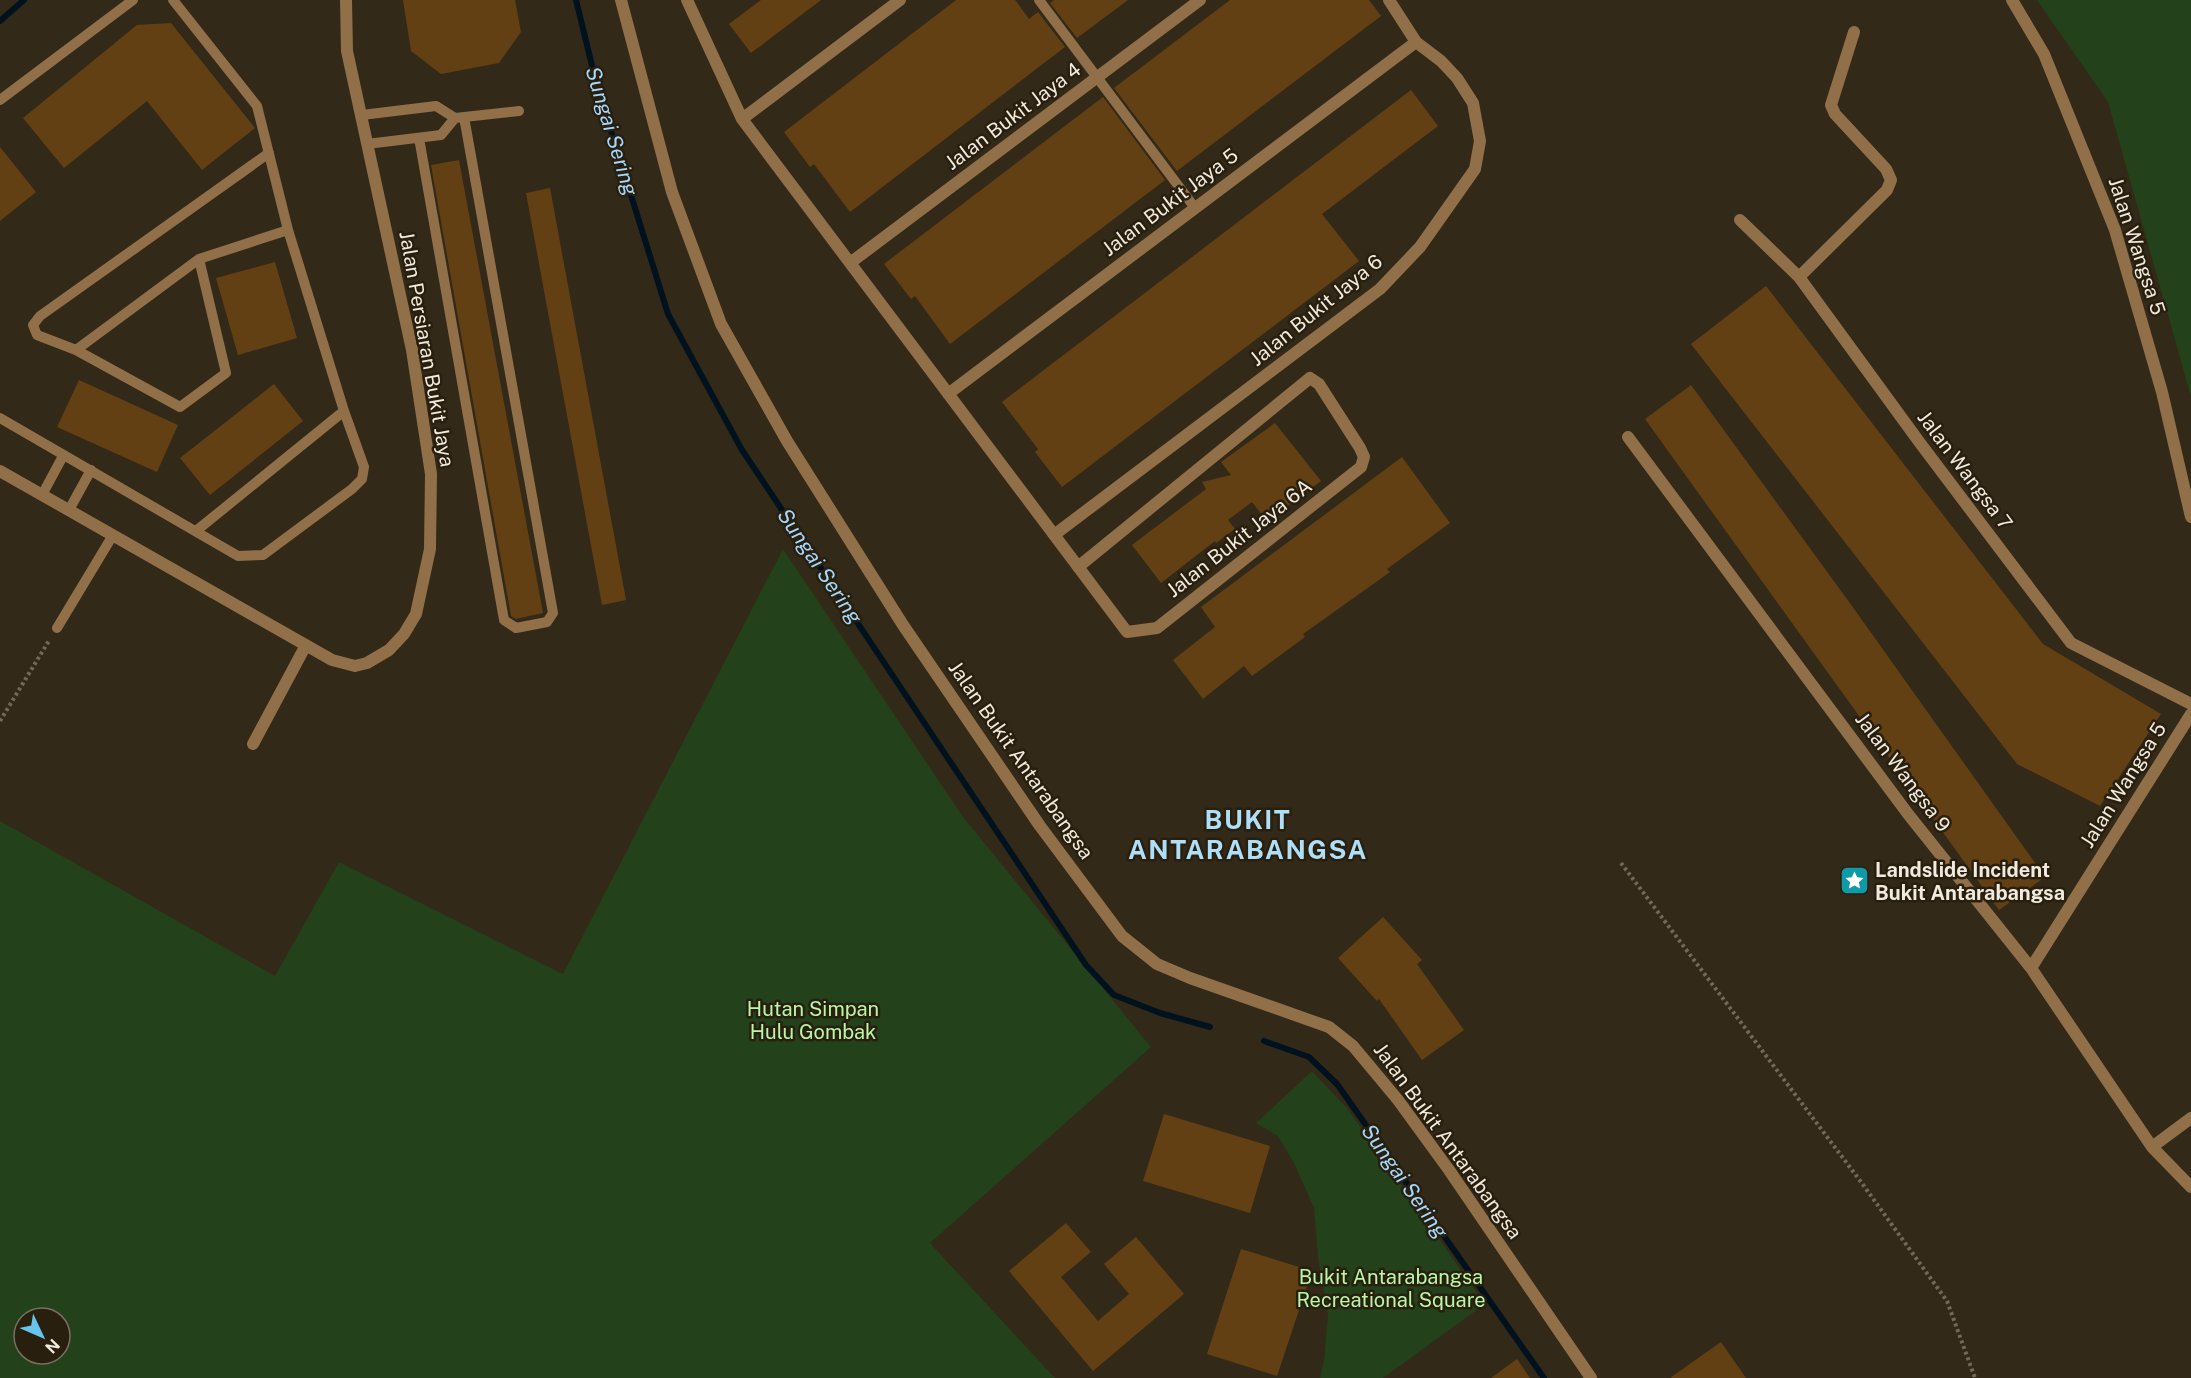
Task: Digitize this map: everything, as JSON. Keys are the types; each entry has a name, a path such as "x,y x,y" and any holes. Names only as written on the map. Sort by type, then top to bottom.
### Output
{"street":[{"name":"Jalan Persiaran Bukit Jaya","path":"0,471 332,660 355,666 379,657 404,634 417,614 430,549 431,474 414,362 347,51 346,0"},
{"name":"Jalan Bukit Antarabangsa","path":"621,0 672,192 721,324 787,441 903,625 1040,826 1122,936 1157,964 1329,1027 1353,1046 1398,1100 1449,1170 1591,1378"},
{"path":"687,0 742,119 1078,567"},
{"path":"742,119 900,0"},
{"name":"Jalan Bukit Jaya 4","path":"850,263 1200,0"},
{"name":"Jalan Bukit Jaya 6","path":"1054,535 1380,289 1420,247 1475,169 1480,141 1473,103 1457,78 1441,61 1416,42 1389,0"},
{"name":"Jalan Wangsa 5","path":"2012,0 2044,54 2115,230 2162,392 2191,517"},
{"path":"1799,277 1887,190 1892,180 1886,169 1835,114 1831,105 1854,32"},
{"name":"Jalan Bukit Jaya 5","path":"948,394 1416,42"},
{"name":"Jalan Wangsa 7","path":"1740,220 1799,277 2071,644 2191,704"},
{"name":"Jalan Bukit Jaya 6A","path":"1310,378 1319,384 1364,457 1361,467 1157,628 1127,632 1078,567 1310,378"},
{"name":"Jalan Wangsa 9","path":"1628,436 1908,814 2031,968 2152,1147 2191,1187"},
{"path":"254,744 306,645"},
{"name":"Jalan Wangsa 5","path":"2031,968 2191,714"},
{"path":"2152,1147 2191,1118"}],"lane":[{"path":"0,100 133,0"},
{"path":"0,418 238,556 263,555 352,489 362,478 364,467 344,411 288,230 257,106 173,0"},
{"path":"1039,0 1195,208"},
{"path":"362,116 436,106 459,117 519,111"},
{"path":"419,138 504,620 516,628 547,622 553,613 459,117"},
{"path":"367,144 441,135 459,117"},
{"path":"199,259 226,373 180,407 76,350 37,335 33,325 50,310 269,153"},
{"path":"76,350 199,259 288,230"},
{"path":"196,531 344,411"},
{"path":"42,495 63,456"},
{"path":"69,510 91,470"},
{"path":"57,628 113,535"}],"path":[{"path":"0,721 57,628"},
{"path":"1622,863 1861,1182 1947,1301 1975,1378"}],"green space":[{"path":"2037,0 2191,0 2191,397 2108,102"},
{"name":"Hutan Simpan Hulu Gombak","path":"783,549 963,817 1151,1047 930,1243 1055,1378 0,1378 0,821 275,976 339,862 563,974"},
{"name":"Bukit Antarabangsa Recreational Square","path":"1312,1071 1347,1108 1485,1304 1383,1378 1320,1378 1328,1315 1318,1257 1314,1208 1294,1163 1278,1136 1256,1123"}],"building":[{"path":"403,0 515,0 521,32 499,63 441,74 411,51"},
{"path":"761,0 821,0 751,53 729,24"},
{"path":"956,0 1015,0 1029,19 1038,12 1065,47 850,212 814,164 810,167 784,132"},
{"path":"1054,0 1128,0 1077,38 1050,3"},
{"path":"1230,0 1369,0 1381,16 1177,171 1114,88"},
{"path":"171,23 255,128 202,170 147,101 64,168 23,118 137,25"},
{"path":"1411,90 1438,126 1322,214 1359,261 1062,487 1035,452 1038,449 1002,402"},
{"path":"1103,97 1165,180 950,344 915,296 911,299 884,264"},
{"path":"0,147 36,192 0,221"},
{"path":"459,160 543,613 516,619 511,616 431,165"},
{"path":"550,188 626,600 602,605 526,193"},
{"path":"275,262 297,338 238,355 216,278"},
{"path":"1766,286 2043,644 2161,714 2100,806 2017,764 1691,344"},
{"path":"79,380 178,425 157,472 57,427"},
{"path":"274,384 303,421 210,495 180,458"},
{"path":"1691,385 2045,877 1999,910 1645,419"},
{"path":"1275,423 1321,481 1267,521 1252,502 1228,520 1235,529 1216,543 1215,541 1161,583 1132,545 1206,489 1202,482 1231,475 1221,462"},
{"path":"1402,457 1450,523 1387,569 1390,572 1303,634 1305,637 1252,676 1244,666 1203,699 1173,660 1215,627 1201,607"},
{"path":"1383,917 1422,960 1417,964 1464,1030 1422,1060 1379,999 1377,1001 1338,958"},
{"path":"1164,1114 1270,1146 1250,1213 1143,1181"},
{"path":"1066,1223 1091,1252 1061,1277 1098,1321 1129,1294 1104,1264 1136,1237 1184,1294 1093,1371 1009,1271"},
{"path":"1241,1249 1312,1271 1277,1376 1207,1354"},
{"path":"1721,1342 1746,1378 1670,1378"},
{"path":"1517,1359 1530,1378 1491,1378"}],"waterway":[{"name":"Sungai Sering","path":"0,21 24,0"},
{"name":"Sungai Sering","path":"576,0 597,86 668,314 742,450 1086,965 1114,995 1160,1013 1210,1027"},
{"name":"Sungai Sering","path":"1264,1041 1309,1057 1337,1084 1544,1378"}],"place":[{"name":"Landslide Incident Bukit Antarabangsa","path":"1854,881"}],"district":[{"name":"BUKIT ANTARABANGSA","path":"1248,834"}]}
